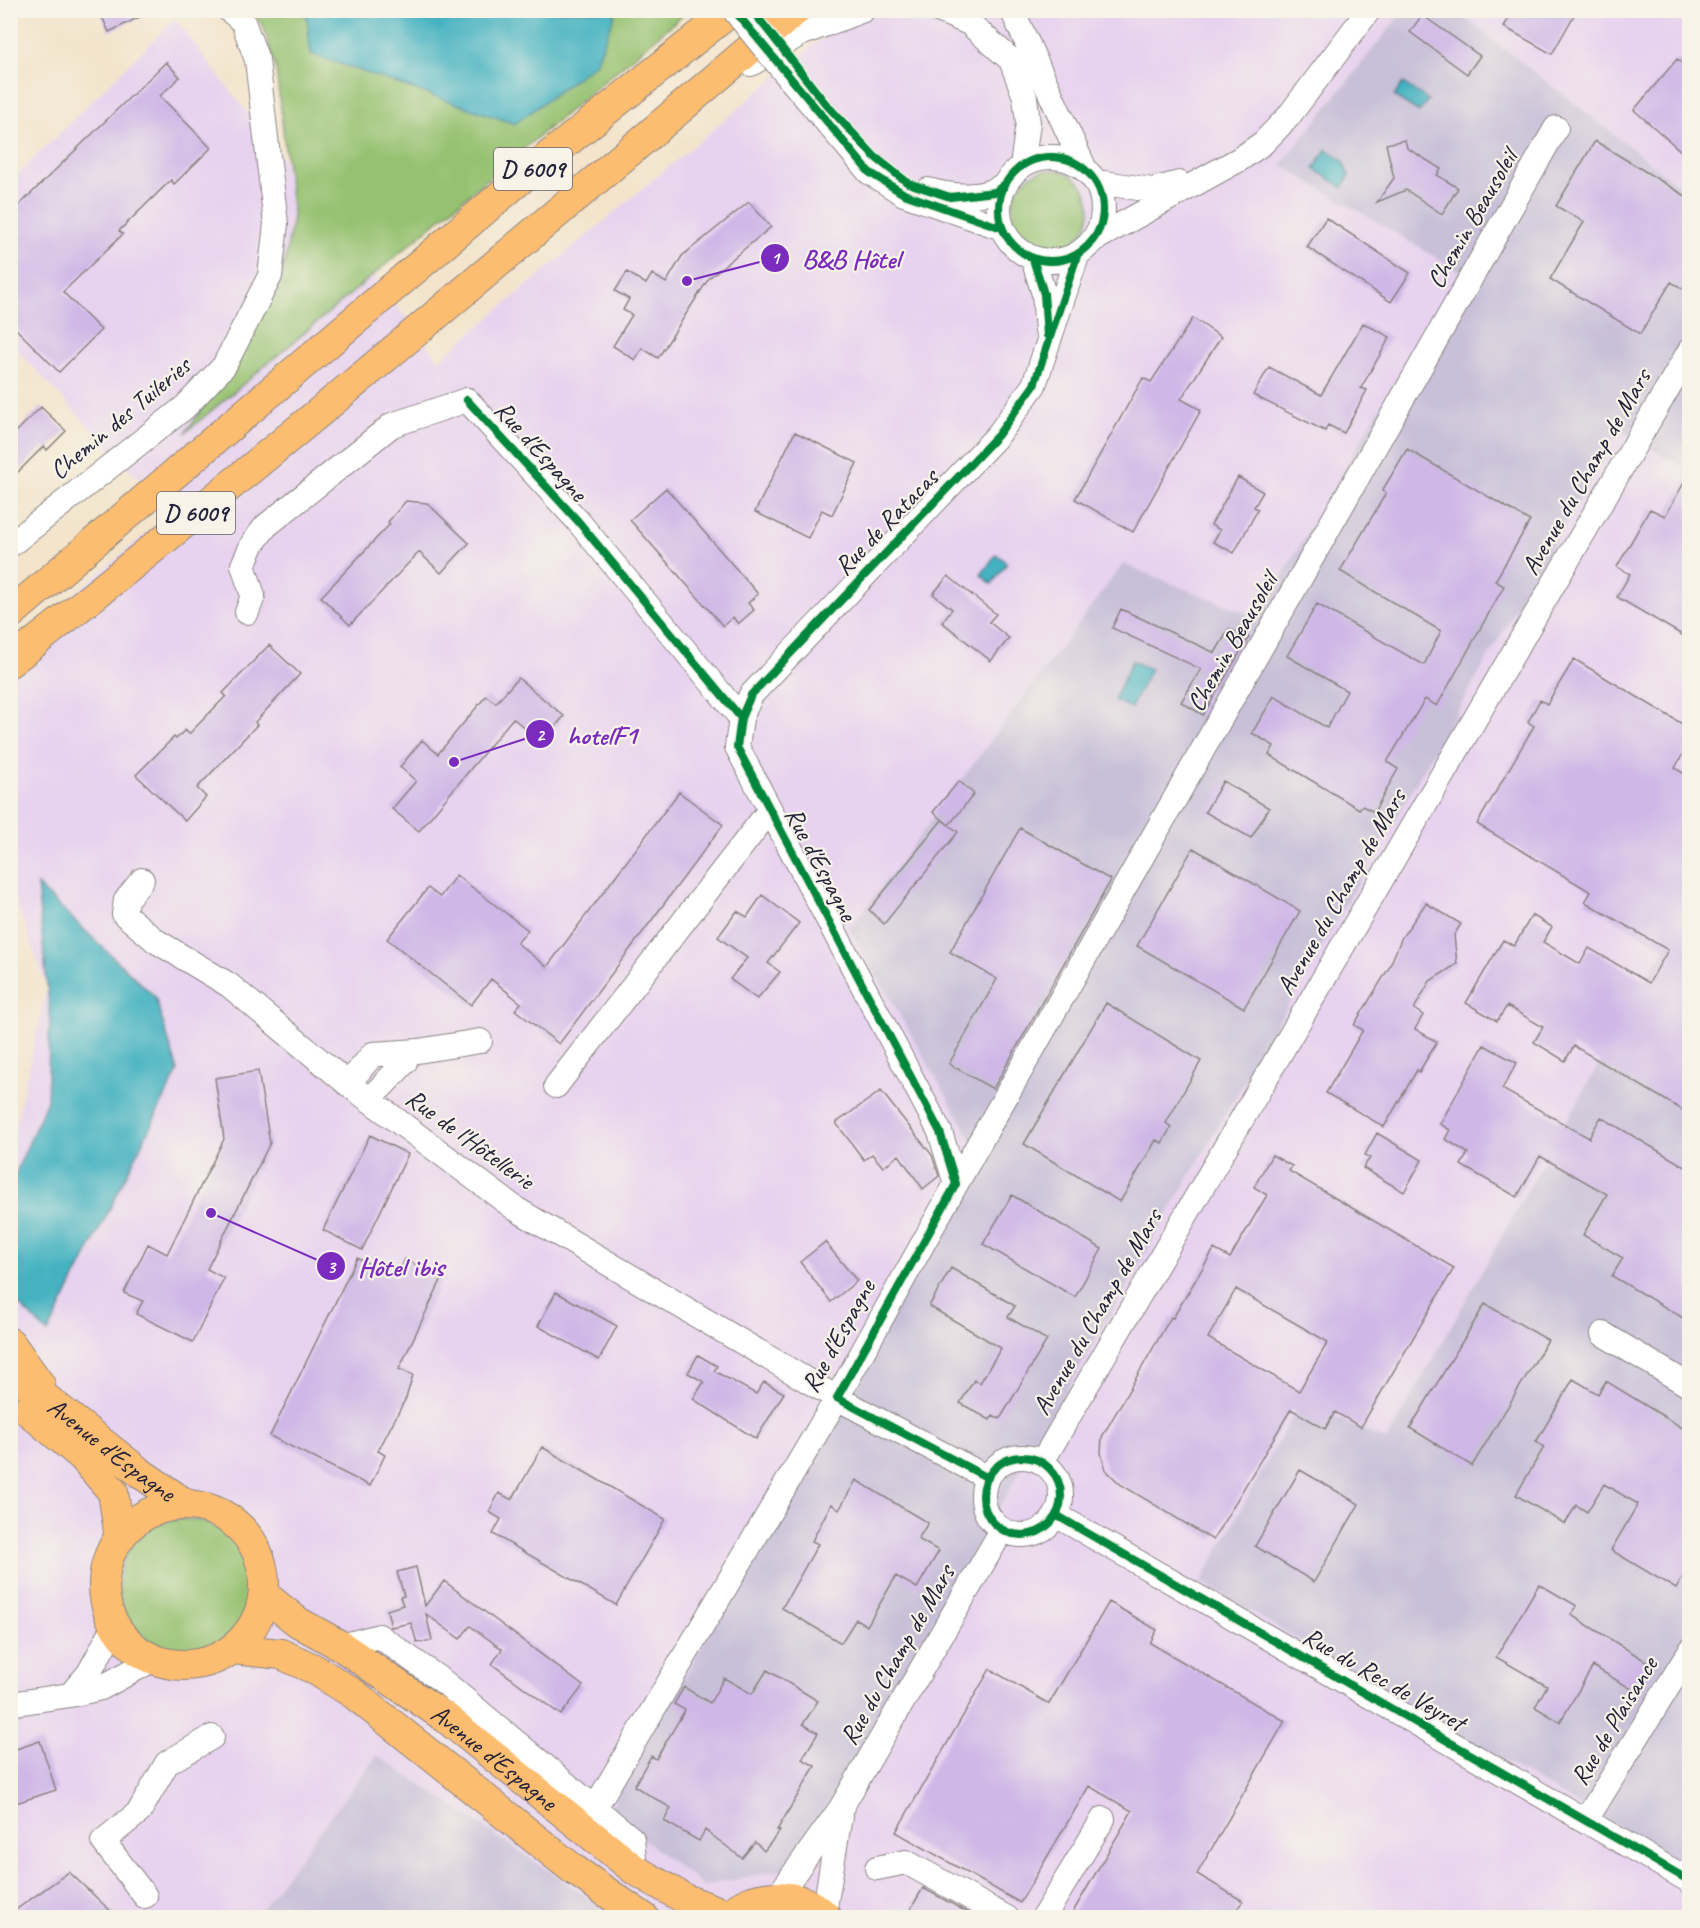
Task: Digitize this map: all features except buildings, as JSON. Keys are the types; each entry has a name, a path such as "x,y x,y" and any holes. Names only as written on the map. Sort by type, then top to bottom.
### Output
{"main road":[{"name":"D 6009","path":"10,614 22,601 525,176 717,20 733,10"},
{"name":"D 6009","path":"10,662 124,573 796,10"},
{"path":"10,683 47,644 124,573"},
{"path":"10,1343 52,1405"},
{"name":"Avenue d'Espagne","path":"10,1370 52,1405 187,1505"},
{"name":"Avenue d'Espagne","path":"10,1396 83,1457 113,1492 120,1538"},
{"path":"10,1409 83,1457"},
{"path":"187,1505 219,1513 235,1523 252,1543 263,1574 264,1595 256,1620 232,1649 202,1663 180,1665 154,1659 133,1646 115,1625 106,1603 105,1580 110,1554 120,1538 137,1520 159,1509 187,1505"},
{"name":"Avenue d'Espagne","path":"264,1595 298,1622 341,1646 589,1818 635,1870 685,1899 727,1916"},
{"name":"Avenue d'Espagne","path":"232,1649 281,1654 314,1669 354,1694 573,1869 644,1917"},
{"path":"727,1916 751,1900 778,1896 804,1901 826,1916"}],"street":[{"name":"Chemin des Tuileries","path":"10,545 185,407 224,366 270,276 276,224 257,60 243,22 229,10"},
{"path":"733,10 875,157 908,183 950,196 994,192 1014,175 1048,156 1066,158 1091,175 1152,190 1210,175"},
{"path":"752,10 795,75 869,172 904,194 1002,228"},
{"path":"687,103 800,34 863,10"},
{"path":"938,10 969,23 1011,60 1025,97 1028,123 1014,175 999,207 1002,228 1009,241 1033,259 1056,262 1077,256 1095,239 1240,159 1263,143 1288,117 1369,10"},
{"path":"1012,10 1104,202 1095,239"},
{"name":"Chemin Beausoleil","path":"956,1184 1556,128"},
{"name":"Rue de Ratacas","path":"741,718 751,695 998,435 1034,385 1077,256"},
{"name":"Rue de Ratacas","path":"1033,259 1044,294 1048,345"},
{"name":"Avenue du Champ de Mars","path":"1042,1462 1689,350"},
{"name":"Rue d'Espagne","path":"247,612 253,596 243,565 253,543 266,526 392,425 466,400 577,520 741,718 738,747 769,811 940,1132 956,1184 837,1398 589,1818"},
{"path":"556,1086 769,811"},
{"name":"Rue de l'Hôtellerie","path":"142,880 126,900 124,914 156,941 229,985 369,1100 516,1209 837,1398"},
{"path":"348,1084 373,1054 418,1051 480,1041"},
{"path":"369,1100 405,1062"},
{"path":"1603,1334 1689,1386"},
{"path":"837,1398 988,1478"},
{"path":"1023,1456 1042,1462 1055,1474 1059,1483 1061,1501 1056,1515 1045,1528 1034,1534 1017,1535 1002,1530 986,1512 982,1498 988,1478 995,1466 1008,1458 1023,1456"},
{"name":"Rue du Rec de Veyret","path":"1056,1515 1689,1881"},
{"name":"Rue du Champ de Mars","path":"778,1896 841,1808 1002,1530"},
{"path":"70,1695 88,1673 115,1625"},
{"name":"Rue de Plaisance","path":"1586,1820 1689,1651"},
{"path":"10,1704 101,1688 154,1659"},
{"path":"145,1896 103,1841 139,1812 167,1763 212,1737"},
{"name":"Rue du Champ de Mars","path":"826,1916 841,1808"},
{"path":"1043,1917 1103,1820"},
{"path":"877,1868 906,1862 1007,1917"}],"shaded area":[{"path":"854,11 1403,11 1281,165 1459,271 1258,618 979,1152 792,1867 1619,430 1689,471 1689,904 1387,1440 1689,1870 1689,1917 617,1917 377,1755 255,1917 11,1917 10,1149 47,987 11,887 11,647 171,513 11,344 11,181 175,19 439,360"},
{"path":"1403,11 1456,11 1689,193 1689,471 1619,430 792,1867 704,1886 608,1813 979,1152 850,929 1123,564 1258,618 1459,271 1281,165"},
{"path":"1456,11 1689,11 1689,193"},
{"path":"1689,904 1689,1870 1201,1582 1300,1402 1387,1440"},
{"path":"377,1755 617,1917 255,1917"}],"green space":[{"path":"663,10 683,15 185,433 225,377 281,282 293,217 276,69 263,25 248,11"},
{"path":"1043,170 1059,170 1073,176 1084,187 1090,201 1090,217 1084,231 1073,242 1059,248 1043,248 1029,242 1018,231 1012,217 1012,201 1018,187 1029,176"},
{"path":"185,1519 210,1524 232,1538 246,1560 251,1585 246,1610 232,1632 210,1646 185,1651 160,1646 138,1632 124,1610 119,1585 124,1560 138,1538 160,1524"}],"water":[{"path":"306,11 612,11 615,14 596,63 515,124 311,54"},
{"path":"1403,83 1428,100 1419,112 1394,96"},
{"path":"1326,149 1343,161 1349,176 1343,188 1314,169"},
{"path":"996,554 1007,563 992,584 981,575"},
{"path":"1132,661 1150,669 1131,708 1114,700"},
{"path":"37,885 155,997 178,1071 48,1333 10,1296 11,1184 47,1101 50,1015"}],"cycle path":[{"path":"734,10 869,172 904,194 1002,228"},
{"path":"752,10 825,103 875,157 908,183 950,197 995,192 1006,183"},
{"path":"1051,157 1071,161 1088,172 1099,189 1103,209 1099,229 1088,246 1071,257 1051,261 1031,257 1014,246 1003,229 999,209 1003,189 1014,172 1031,161 1051,157"},
{"path":"741,718 751,695 998,435 1034,385 1077,256"},
{"path":"1033,259 1044,294 1047,335"},
{"path":"467,400 577,520 741,718 737,747 940,1132 956,1184 837,1398 988,1478"},
{"path":"1022,1457 1037,1460 1050,1468 1058,1481 1061,1496 1058,1511 1050,1524 1037,1532 1022,1535 1007,1532 994,1524 986,1511 983,1496 986,1481 994,1468 1007,1460 1022,1457"},
{"path":"1056,1515 1690,1881"}],"place":[{"name":"B&B Hôtel","path":"687,281"},
{"name":"hotelF1","path":"454,762"},
{"name":"Hôtel ibis","path":"211,1213"}]}
